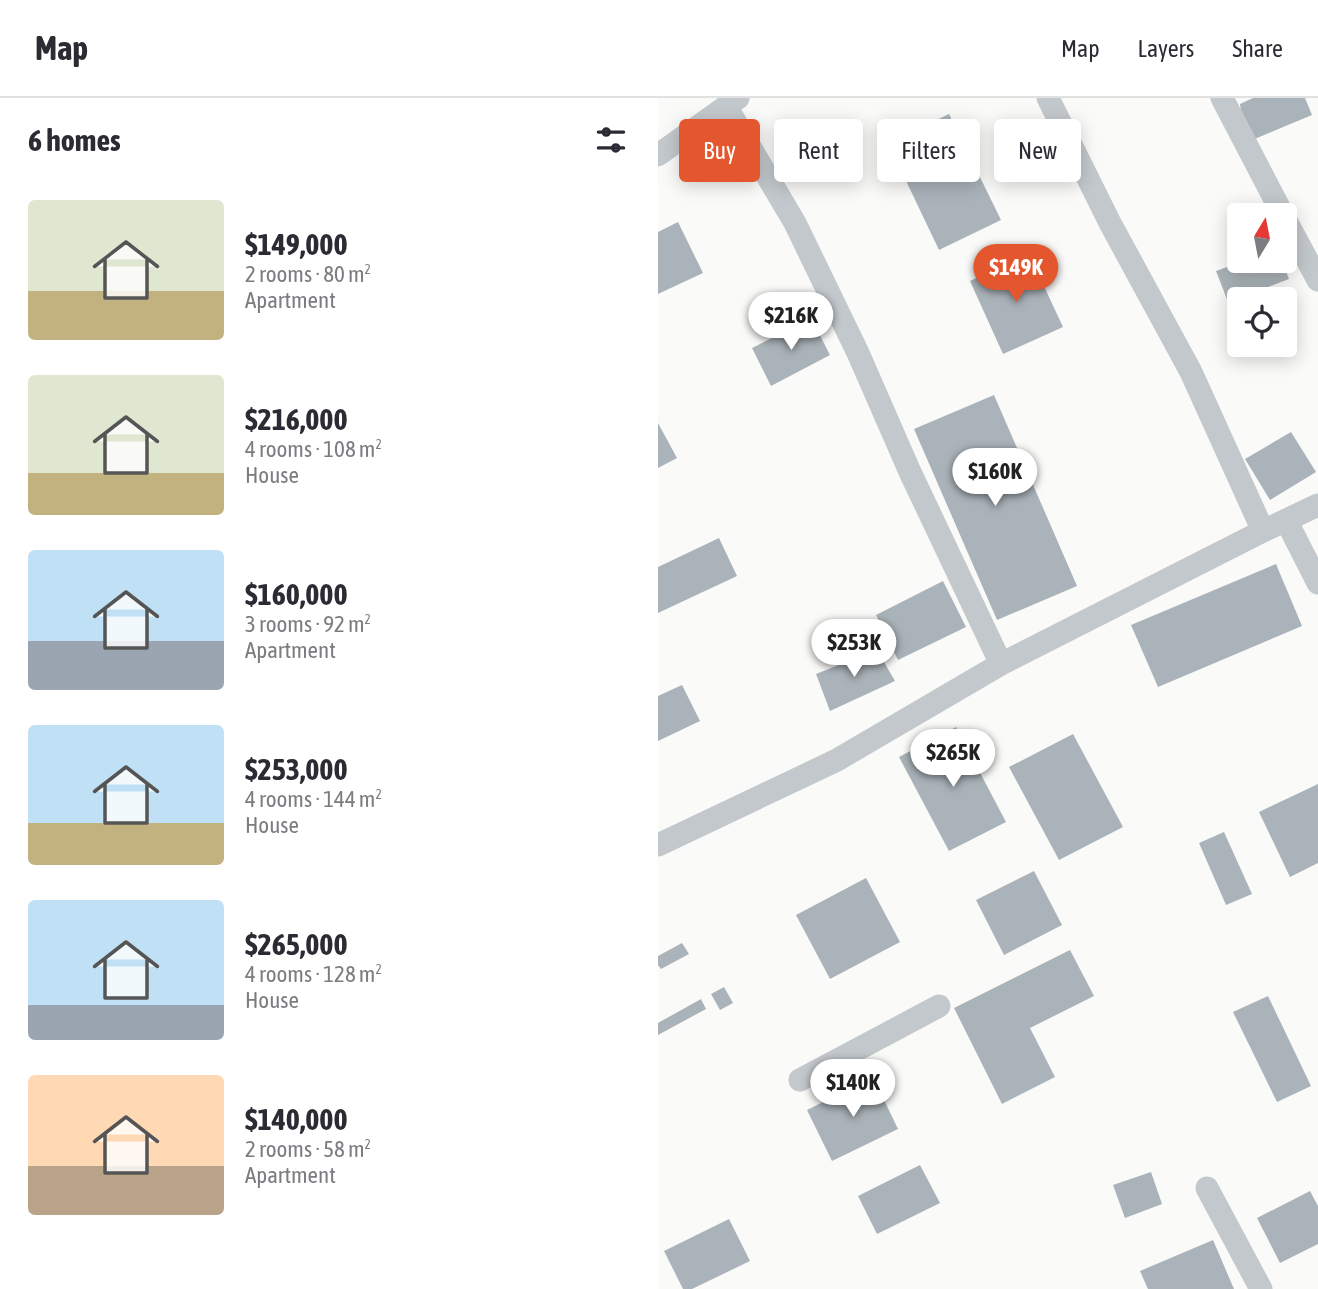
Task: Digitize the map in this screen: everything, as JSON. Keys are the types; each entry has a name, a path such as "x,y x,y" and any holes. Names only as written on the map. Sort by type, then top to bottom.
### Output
{"street":[{"path":"1048,98 1110,223 1191,372 1263,531"},
{"path":"1222,98 1277,203"},
{"path":"658,155 732,102 858,353 910,472 1002,664"},
{"path":"1297,240 1318,280"},
{"path":"658,845 837,761 1002,664 1318,505"},
{"path":"1286,520 1318,583"},
{"path":"800,1080 939,1006"},
{"path":"1207,1188 1261,1289"}],"building":[{"path":"1253,98 1305,98 1312,115 1245,143 1240,104"},
{"path":"949,114 951,119 938,119"},
{"path":"980,177 1001,220 939,250 907,182 980,182"},
{"path":"678,222 703,273 658,294 658,232"},
{"path":"1029,254 1063,327 1003,354 970,281"},
{"path":"1227,267 1227,273 1287,273 1289,279 1268,287 1227,287 1227,299 1216,271"},
{"path":"811,318 830,355 771,386 752,348"},
{"path":"994,395 1077,586 997,620 914,429"},
{"path":"658,423 677,458 658,468"},
{"path":"1291,432 1316,472 1270,500 1245,459"},
{"path":"719,538 737,576 658,613 658,567"},
{"path":"1276,564 1302,626 1158,687 1131,625"},
{"path":"943,581 966,627 898,660 876,615"},
{"path":"877,650 895,681 830,711 816,674"},
{"path":"682,685 700,721 658,741 658,696"},
{"path":"956,727 1006,822 949,851 899,757"},
{"path":"1073,734 1123,827 1059,860 1009,767"},
{"path":"1318,784 1318,863 1290,877 1259,812"},
{"path":"1224,832 1252,894 1226,905 1199,843"},
{"path":"1034,871 1062,925 1004,955 976,900"},
{"path":"866,878 900,942 830,979 796,915"},
{"path":"682,943 689,954 661,969 658,956"},
{"path":"1070,950 1094,996 1030,1028 1055,1077 1002,1104 954,1008"},
{"path":"724,987 733,1003 720,1010 711,994"},
{"path":"1268,996 1311,1086 1277,1102 1233,1012"},
{"path":"701,999 706,1009 658,1035 658,1023"},
{"path":"873,1077 898,1129 832,1161 807,1110"},
{"path":"920,1165 940,1203 877,1234 858,1196"},
{"path":"1151,1172 1162,1204 1125,1218 1113,1185"},
{"path":"1310,1191 1318,1206 1318,1244 1280,1263 1257,1218"},
{"path":"729,1219 750,1261 692,1289 683,1289 664,1251"},
{"path":"1213,1240 1234,1289 1148,1289 1140,1271"}]}
